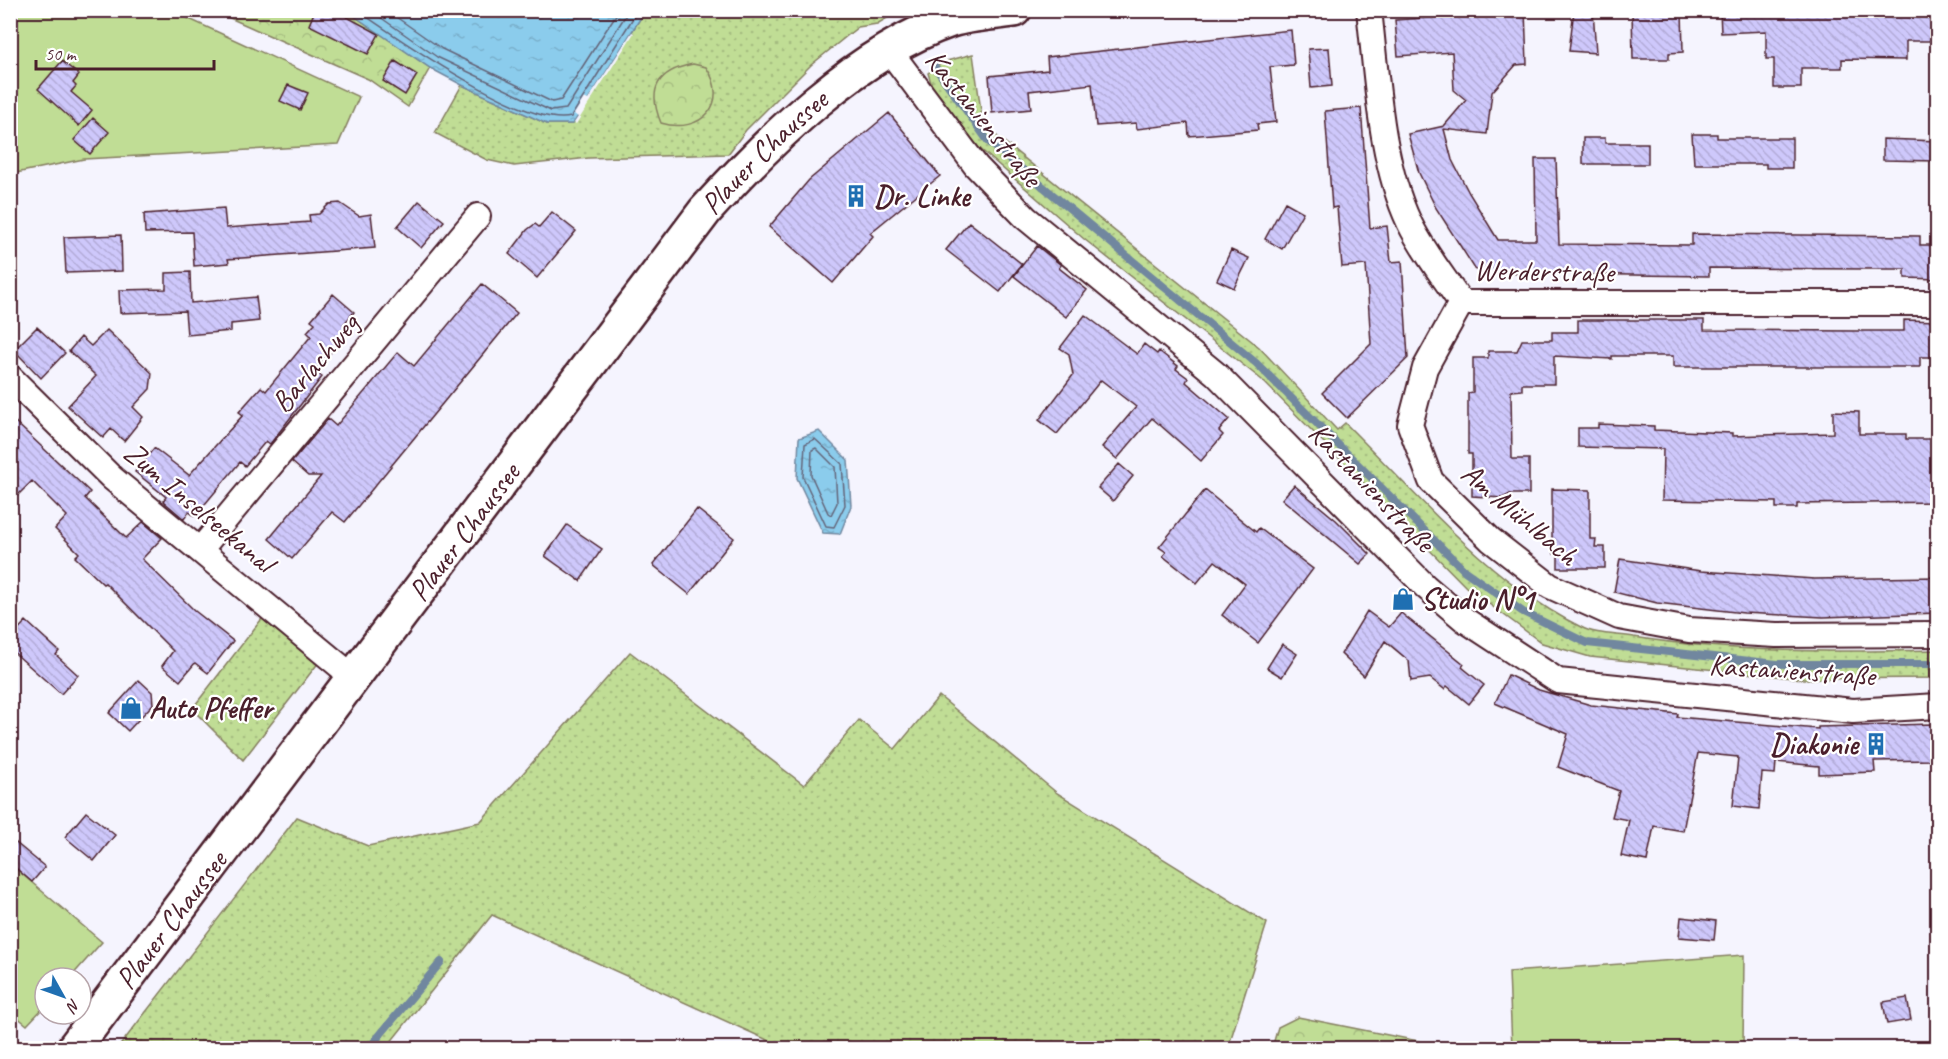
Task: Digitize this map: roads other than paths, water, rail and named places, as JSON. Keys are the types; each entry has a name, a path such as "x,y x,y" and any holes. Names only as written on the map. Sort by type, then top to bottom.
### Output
{"main road":[{"name":"Plauer Chaussee","path":"74,1048 705,211 744,167 811,105 889,50 951,15 1014,10"}],"street":[{"name":"Werderstraße","path":"1369,10 1385,137 1395,182 1409,222 1461,303 1938,303"},
{"name":"Kastanienstraße","path":"889,50 976,166 1011,204 1216,374 1426,587 1465,620 1558,681 1853,711 1938,706"},
{"name":"Barlachweg","path":"200,550 478,216"},
{"name":"Am Mühlbach","path":"1461,303 1425,368 1410,425 1431,481 1491,540 1550,586 1619,617 1689,630 1776,635 1938,634"},
{"name":"Zum Inselseekanal","path":"10,377 112,478 341,667 356,676"}],"water":[{"path":"347,11 645,11 573,124 547,124 430,68"},
{"path":"819,431 848,460 851,506 840,534 823,533 797,478 799,438"}],"waterway":[{"path":"935,67 988,141 1256,363 1465,571 1523,612 1587,643 1777,664 1938,664"},
{"path":"369,1048 441,962"}],"place":[{"name":"Dr. Linke","path":"856,196"},
{"name":"Studio N°1","path":"1403,599"},
{"name":"Auto Pfeffer","path":"131,708"},
{"name":"Diakonie","path":"1876,744"}]}
